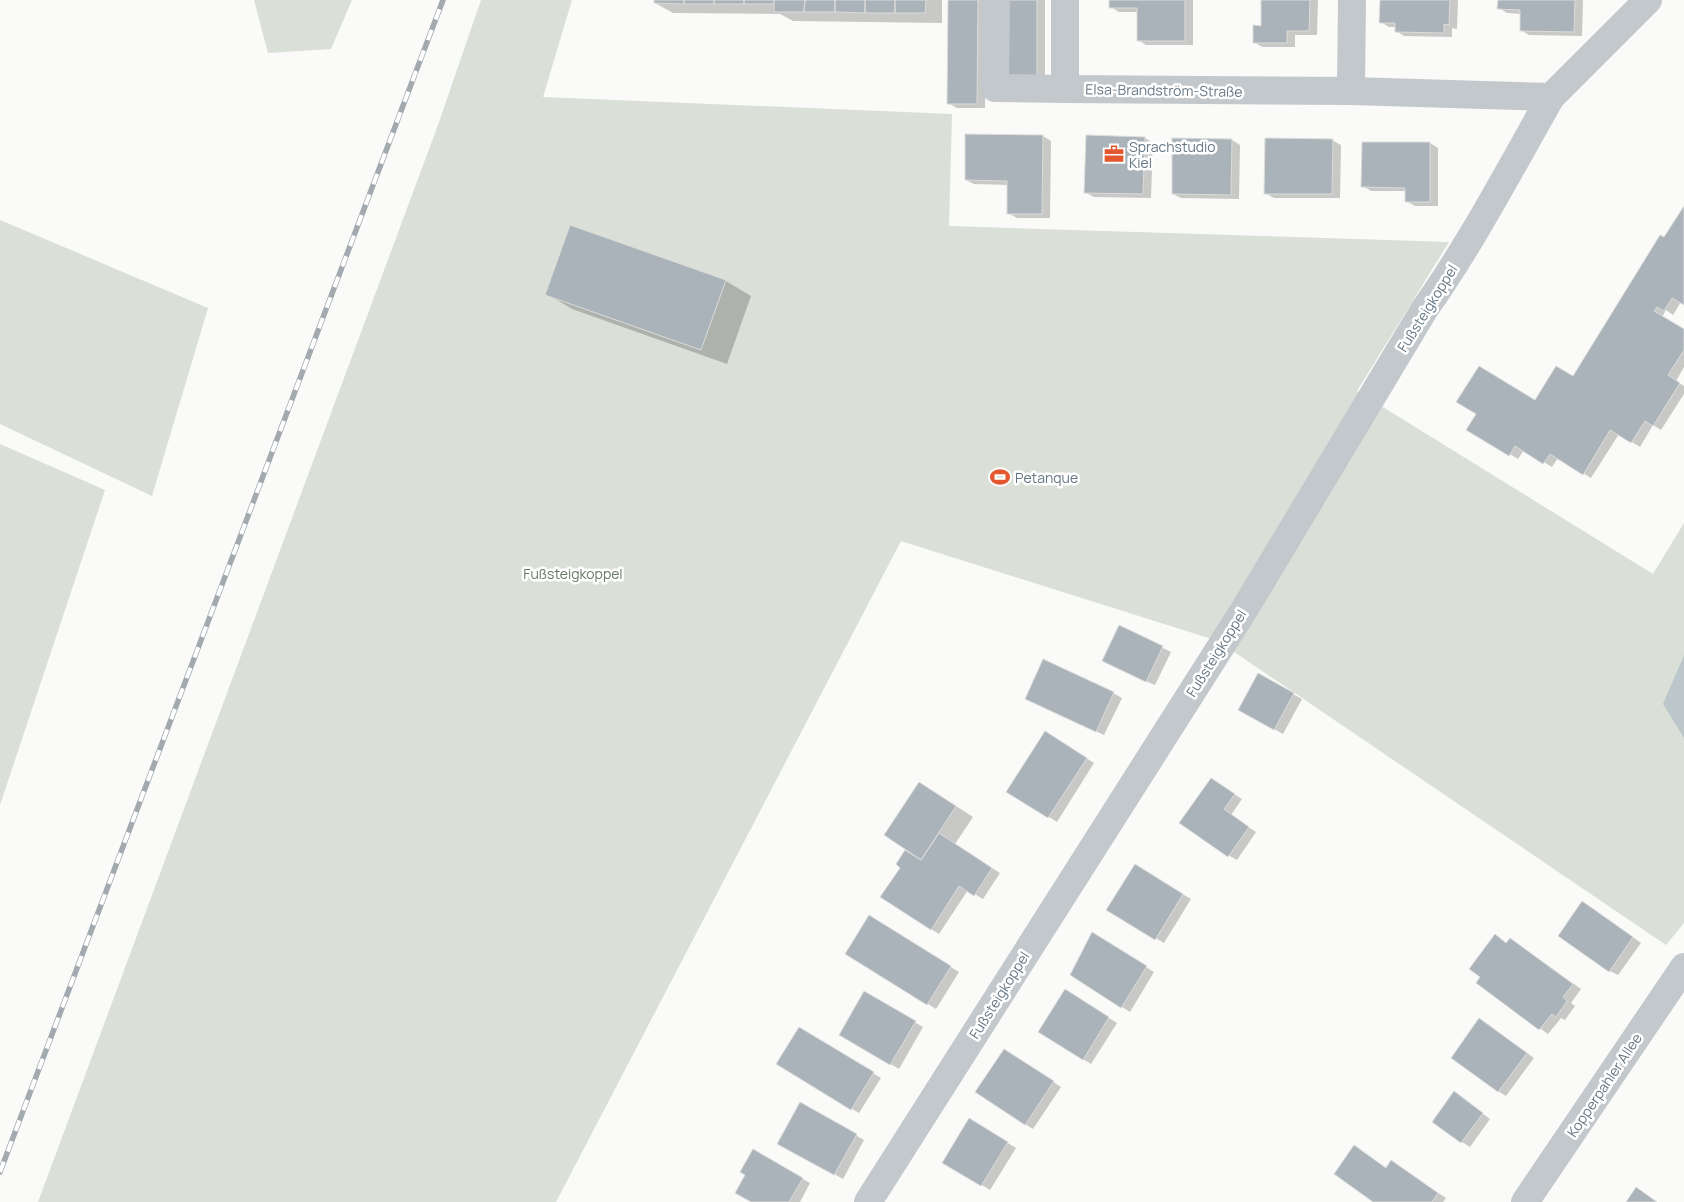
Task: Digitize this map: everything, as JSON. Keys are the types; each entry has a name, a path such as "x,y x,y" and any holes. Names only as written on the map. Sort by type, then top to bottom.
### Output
{"street":[{"path":"996,0 995,88 1065,89"},
{"name":"Elsa-Brandström-Straße","path":"1065,0 1065,89 1351,91 1551,97"},
{"path":"1351,91 1352,0"},
{"path":"1551,97 1648,0"},
{"name":"Fußsteigkoppel","path":"868,1202 1244,610 1424,310 1474,232 1551,97"},
{"name":"Kopperpahler Allee","path":"1525,1202 1684,968"}],"green space":[{"path":"254,0 352,0 331,49 268,53"},
{"path":"481,0 572,0 543,97 952,114 949,226 1449,242 1357,391 1653,574 1684,523 1684,923 1666,945 1218,641 901,541 556,1202 38,1202 438,125"},
{"path":"0,220 208,308 152,496 0,424"},
{"path":"0,444 105,490 0,805"}],"shaded area":[{"path":"1684,655 1684,738 1663,704"}],"building":[{"path":"654,0 684,0 684,4 654,3"},
{"path":"684,0 714,0 714,4 684,4"},
{"path":"714,0 744,0 744,4 714,4"},
{"path":"744,0 774,0 774,4 744,4"},
{"path":"774,0 805,0 804,12 774,12"},
{"path":"805,0 835,0 835,12 804,12"},
{"path":"835,0 865,0 865,13 835,12"},
{"path":"865,0 895,0 895,13 865,13"},
{"path":"895,0 926,0 925,13 895,13"},
{"path":"948,0 978,0 977,104 947,104"},
{"path":"1009,0 1037,0 1037,77 1008,77"},
{"path":"1109,0 1185,0 1185,41 1137,41 1137,8 1109,8"},
{"path":"1261,0 1310,0 1309,31 1287,31 1287,43 1253,43 1253,25 1261,26"},
{"path":"1380,0 1450,0 1449,25 1444,24 1444,33 1395,32 1395,23 1379,23"},
{"path":"1498,0 1575,0 1574,32 1520,31 1520,10 1497,9"},
{"path":"965,134 1043,135 1042,214 1007,214 1007,181 965,180"},
{"path":"1086,135 1145,137 1143,194 1084,193"},
{"path":"1172,138 1232,139 1231,195 1172,194"},
{"path":"1265,138 1333,139 1332,194 1264,194"},
{"path":"1362,142 1430,142 1430,202 1405,202 1405,188 1361,187"},
{"path":"1684,206 1684,305 1672,298 1664,311 1657,307 1654,311 1684,329 1684,350 1668,375 1680,383 1653,426 1645,421 1631,443 1610,430 1583,475 1550,454 1543,464 1515,446 1509,456 1466,430 1476,414 1456,402 1479,366 1535,400 1556,366 1573,376 1660,235 1664,237"},
{"path":"570,225 726,280 701,350 545,295"},
{"path":"1119,625 1163,646 1146,682 1102,661"},
{"path":"1043,659 1114,692 1096,732 1025,699"},
{"path":"1258,673 1294,693 1274,730 1238,710"},
{"path":"1045,731 1087,758 1048,818 1006,792"},
{"path":"1211,778 1235,794 1224,809 1249,827 1228,857 1179,823"},
{"path":"919,782 956,806 921,860 884,835"},
{"path":"939,833 992,868 974,896 959,886 931,930 880,897 900,868 896,864 905,850 921,860"},
{"path":"1135,864 1183,894 1155,940 1106,910"},
{"path":"1582,901 1633,937 1609,972 1558,936"},
{"path":"869,915 951,966 927,1005 845,954"},
{"path":"1092,932 1147,966 1121,1008 1070,975"},
{"path":"1495,934 1506,943 1510,938 1573,984 1563,997 1567,1001 1556,1017 1552,1014 1539,1030 1476,983 1480,977 1469,969"},
{"path":"1065,989 1109,1017 1083,1060 1038,1032"},
{"path":"864,991 916,1021 890,1065 839,1035"},
{"path":"1479,1018 1527,1053 1498,1092 1451,1058"},
{"path":"799,1027 874,1072 851,1110 776,1064"},
{"path":"1004,1049 1054,1081 1025,1125 975,1092"},
{"path":"1454,1091 1483,1113 1461,1143 1432,1122"},
{"path":"800,1102 857,1134 834,1175 777,1144"},
{"path":"969,1118 1008,1142 981,1186 942,1163"},
{"path":"1354,1145 1386,1168 1391,1160 1438,1193 1432,1202 1373,1202 1334,1174"},
{"path":"753,1149 803,1178 789,1202 751,1202 735,1193 745,1175 740,1172"},
{"path":"1636,1187 1657,1202 1626,1202"}],"railway":[{"path":"0,1172 443,0"}],"place":[{"name":"Sprachstudio Kiel","path":"1114,154"},
{"name":"Petanque","path":"1000,477"}]}
